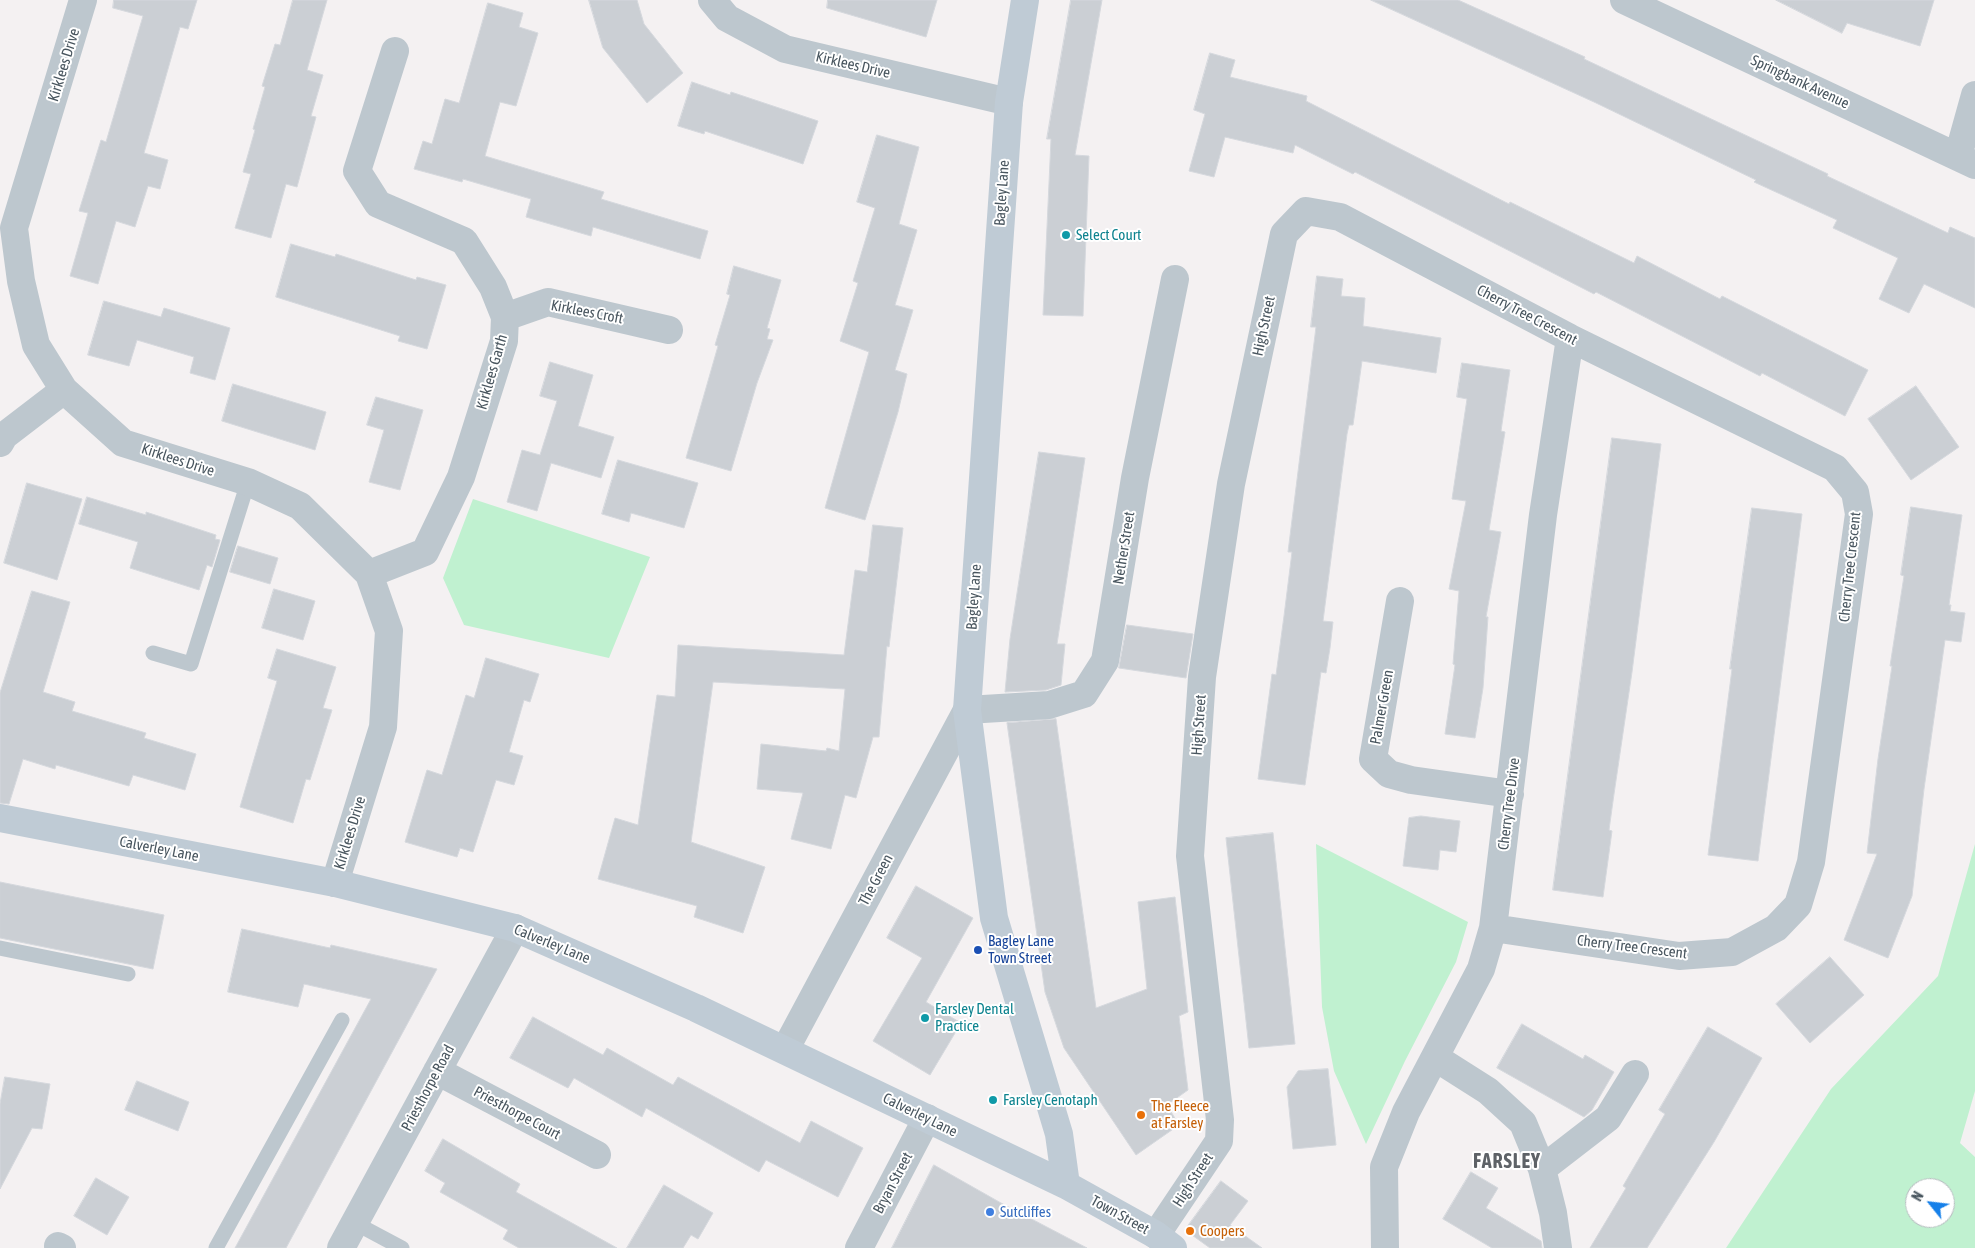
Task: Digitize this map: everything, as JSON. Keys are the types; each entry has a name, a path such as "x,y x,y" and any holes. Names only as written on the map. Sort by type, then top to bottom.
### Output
{"main road":[{"name":"Bagley Lane","path":"1025,0 1009,102 967,710 994,918 1059,1134 1066,1185"},
{"name":"Calverley Lane","path":"0,818 335,883 515,928 608,967 1066,1185"},
{"name":"Town Street","path":"1066,1185 1165,1242"}],"street":[{"name":"Kirklees Drive","path":"83,0 14,228 21,281 36,345 64,390 123,443 248,482 300,506 370,574 389,631 383,726 335,883"},
{"name":"Kirklees Drive","path":"712,0 727,18 785,49 1009,102"},
{"name":"Springbank Avenue","path":"1625,0 1966,160"},
{"name":"Kirklees Garth","path":"370,574 425,552 461,477 504,341 505,317 493,287 464,241 378,204 357,171 396,52"},
{"path":"1966,160 1975,95"},
{"name":"Cherry Tree Crescent","path":"1306,211 1340,217 1570,338 1836,468 1855,492 1859,514 1811,862 1798,905 1776,928 1732,952 1679,956 1493,928"},
{"name":"High Street","path":"1165,1242 1219,1141 1220,1120 1190,856 1202,677 1231,484 1284,234 1306,211"},
{"name":"Nether Street","path":"967,710 1049,704 1084,694 1105,662 1135,478 1175,279"},
{"name":"Kirklees Croft","path":"505,317 548,302 669,330"},
{"name":"Cherry Tree Drive","path":"1385,1248 1384,1167 1406,1112 1481,969 1493,928 1543,514 1570,338"},
{"path":"0,443 4,436 64,390"},
{"name":"Palmer Green","path":"1400,601 1373,759 1389,774 1411,780 1510,794"},
{"name":"The Green","path":"785,1050 967,710"},
{"name":"Priesthorpe Road","path":"341,1248 515,928"},
{"path":"1436,1058 1488,1091 1523,1122 1542,1169 1553,1213 1558,1248"},
{"name":"Priesthorpe Court","path":"437,1071 597,1155"},
{"path":"1542,1169 1608,1118 1635,1074"},
{"name":"Bryan Street","path":"859,1248 927,1118"}],"lane":[{"path":"153,653 190,664 248,482"},
{"path":"0,948 128,974"},
{"path":"216,1248 342,1020"},
{"path":"355,1223 402,1248"}],"green space":[{"path":"473,499 650,557 609,658 464,625 443,578"},
{"path":"1316,844 1468,922 1456,962 1405,1061 1366,1144 1334,1071 1322,1007"},
{"path":"1975,844 1975,1091 1960,1143 1975,1157 1975,1248 1726,1248 1831,1089 1938,976"}],"building":[{"path":"114,0 197,0 188,29 180,27 144,153 168,160 160,189 148,186 135,227 116,221 98,284 70,276 88,213 79,211 101,140 106,142 143,16 113,8"},
{"path":"293,0 327,0 307,70 323,75 311,116 316,117 297,187 286,184 271,238 235,228 251,174 243,172 265,87 262,86 275,44 280,45"},
{"path":"589,0 637,0 644,24 683,73 647,103 603,48"},
{"path":"828,0 937,0 926,37 827,8"},
{"path":"1071,0 1102,0 1075,155 1089,156 1083,316 1043,315 1051,139 1047,139"},
{"path":"1371,0 1458,0 1585,57 1584,59 1948,233 1950,227 1975,238 1975,308 1924,284 1909,313 1879,299 1898,258 1833,228 1837,220 1754,182 1756,180 1594,102"},
{"path":"1776,0 1934,0 1920,46 1847,23 1842,33"},
{"path":"488,3 523,13 519,27 538,33 516,106 500,102 485,156 604,192 601,199 708,231 700,259 593,227 591,236 526,217 531,199 463,179 462,182 414,169 423,141 432,144 445,99 459,103"},
{"path":"1210,53 1235,60 1230,77 1307,96 1306,101 1509,204 1510,202 1634,263 1637,256 1720,299 1722,296 1868,370 1845,416 1762,373 1760,376 1596,292 1594,294 1355,172 1353,174 1295,145 1293,153 1225,137 1214,177 1189,171 1205,114 1194,110"},
{"path":"692,82 730,95 731,92 818,121 803,164 705,131 704,134 678,126"},
{"path":"877,135 919,147 899,224 917,230 895,305 913,310 895,370 907,374 898,412 865,520 825,508 869,352 840,341 858,283 853,281 875,208 857,202"},
{"path":"291,244 335,257 336,254 416,280 417,277 446,285 427,349 398,341 400,336 276,297"},
{"path":"734,266 781,280 767,328 770,329 767,339 773,340 757,383 731,471 686,458 718,346 715,345 730,295 727,294"},
{"path":"1317,276 1343,279 1341,296 1365,298 1363,326 1441,338 1436,373 1362,361 1353,425 1349,425 1347,434 1323,621 1333,622 1330,648 1326,673 1321,672 1305,785 1258,779 1272,674 1276,675 1292,552 1288,552 1316,327 1311,327"},
{"path":"104,301 161,317 164,308 230,328 215,380 190,373 194,357 137,340 129,366 88,355"},
{"path":"550,362 593,375 578,426 614,437 601,478 551,463 537,511 507,502 522,450 540,455 557,401 540,396"},
{"path":"1462,363 1510,370 1501,431 1505,432 1489,530 1501,532 1486,617 1488,617 1483,688 1475,738 1445,734 1455,665 1453,664 1459,591 1449,589 1466,501 1452,499 1467,399 1457,397"},
{"path":"233,384 326,412 315,450 222,421"},
{"path":"1916,386 1959,447 1911,480 1868,419"},
{"path":"376,397 423,410 400,490 369,482 384,430 367,425"},
{"path":"1612,438 1661,444 1632,672 1609,830 1612,831 1603,897 1553,890"},
{"path":"1039,452 1085,458 1057,644 1065,644 1061,685 1046,690 1005,692 1010,639"},
{"path":"618,460 698,483 684,528 631,513 629,522 602,514"},
{"path":"27,483 82,499 57,580 4,563"},
{"path":"87,497 146,515 146,512 216,535 215,539 220,540 212,567 207,565 199,590 130,568 138,542 79,524"},
{"path":"1911,507 1962,515 1949,605 1951,605 1950,611 1965,613 1961,642 1945,640 1924,789 1912,896 1888,958 1844,940 1877,854 1867,853 1878,759 1892,666 1890,666 1904,576 1901,575"},
{"path":"1752,508 1802,514 1758,861 1708,855 1732,669 1730,669"},
{"path":"873,525 903,528 889,647 887,646 879,737 873,737 856,798 845,795 831,849 791,839 803,793 757,789 761,744 826,751 827,748 839,751 845,689 713,682 691,842 765,867 743,933 694,917 697,906 598,879 615,818 638,825 657,695 675,697 678,645 844,655 855,570 867,572"},
{"path":"238,546 278,558 270,584 230,572"},
{"path":"274,589 315,601 303,640 262,628"},
{"path":"32,591 70,602 43,692 75,702 72,711 146,733 144,738 196,754 185,790 133,775 129,786 56,765 55,769 23,759 9,804 0,803 0,693"},
{"path":"1127,625 1193,634 1186,678 1119,668"},
{"path":"277,649 336,667 323,708 332,710 310,780 306,779 293,823 240,807 277,681 268,678"},
{"path":"486,658 539,674 530,702 524,700 509,752 523,756 514,785 496,780 473,852 460,848 457,857 405,842 427,770 442,775 466,695 474,698"},
{"path":"1056,719 1096,1008 1147,989 1138,902 1175,897 1188,1012 1179,1016 1188,1090 1167,1105 1179,1125 1136,1155 1064,1048 1045,992 1007,723"},
{"path":"1421,816 1460,821 1456,852 1440,850 1438,870 1403,866 1409,818"},
{"path":"1273,833 1295,1044 1249,1048 1226,838"},
{"path":"0,882 164,915 153,969 0,938"},
{"path":"916,886 973,918 926,1002 961,1023 930,1075 873,1041 922,958 887,938"},
{"path":"242,929 330,948 331,945 437,969 286,1248 235,1248 371,999 304,984 298,1007 228,992"},
{"path":"1830,957 1864,995 1810,1043 1776,1004"},
{"path":"533,1017 603,1055 607,1048 673,1085 678,1077 800,1143 811,1121 863,1148 838,1197 766,1160 759,1172 646,1108 642,1117 574,1078 568,1088 510,1058"},
{"path":"1522,1024 1583,1059 1585,1055 1614,1072 1592,1110 1584,1117 1497,1068"},
{"path":"1708,1027 1762,1058 1714,1142 1647,1248 1590,1248 1626,1188 1623,1186 1665,1114 1659,1110"},
{"path":"1328,1069 1336,1145 1293,1149 1287,1087 1298,1071"},
{"path":"5,1077 50,1084 42,1129 32,1128 0,1189 0,1104"},
{"path":"137,1081 189,1102 178,1131 125,1110"},
{"path":"443,1139 520,1184 516,1192 617,1248 519,1248 503,1239 508,1230 440,1192 445,1183 425,1171"},
{"path":"934,1165 1001,1203 1087,1248 892,1248"},
{"path":"1471,1172 1498,1188 1486,1208 1541,1241 1542,1248 1492,1248 1443,1219"},
{"path":"96,1178 129,1197 107,1235 74,1216"},
{"path":"1221,1181 1248,1201 1230,1225 1262,1248 1210,1248 1185,1230"},
{"path":"664,1185 713,1213 698,1239 691,1235 683,1248 627,1248"}],"place":[{"name":"Select Court","path":"1066,235"},
{"name":"Bagley Lane Town Street","path":"978,950"},
{"name":"Farsley Dental Practice","path":"925,1018"},
{"name":"Farsley Cenotaph","path":"993,1100"},
{"name":"The Fleece at Farsley","path":"1141,1115"},
{"name":"Sutcliffes","path":"990,1212"},
{"name":"Coopers","path":"1190,1231"}],"district":[{"name":"FARSLEY","path":"1507,1162"}]}
